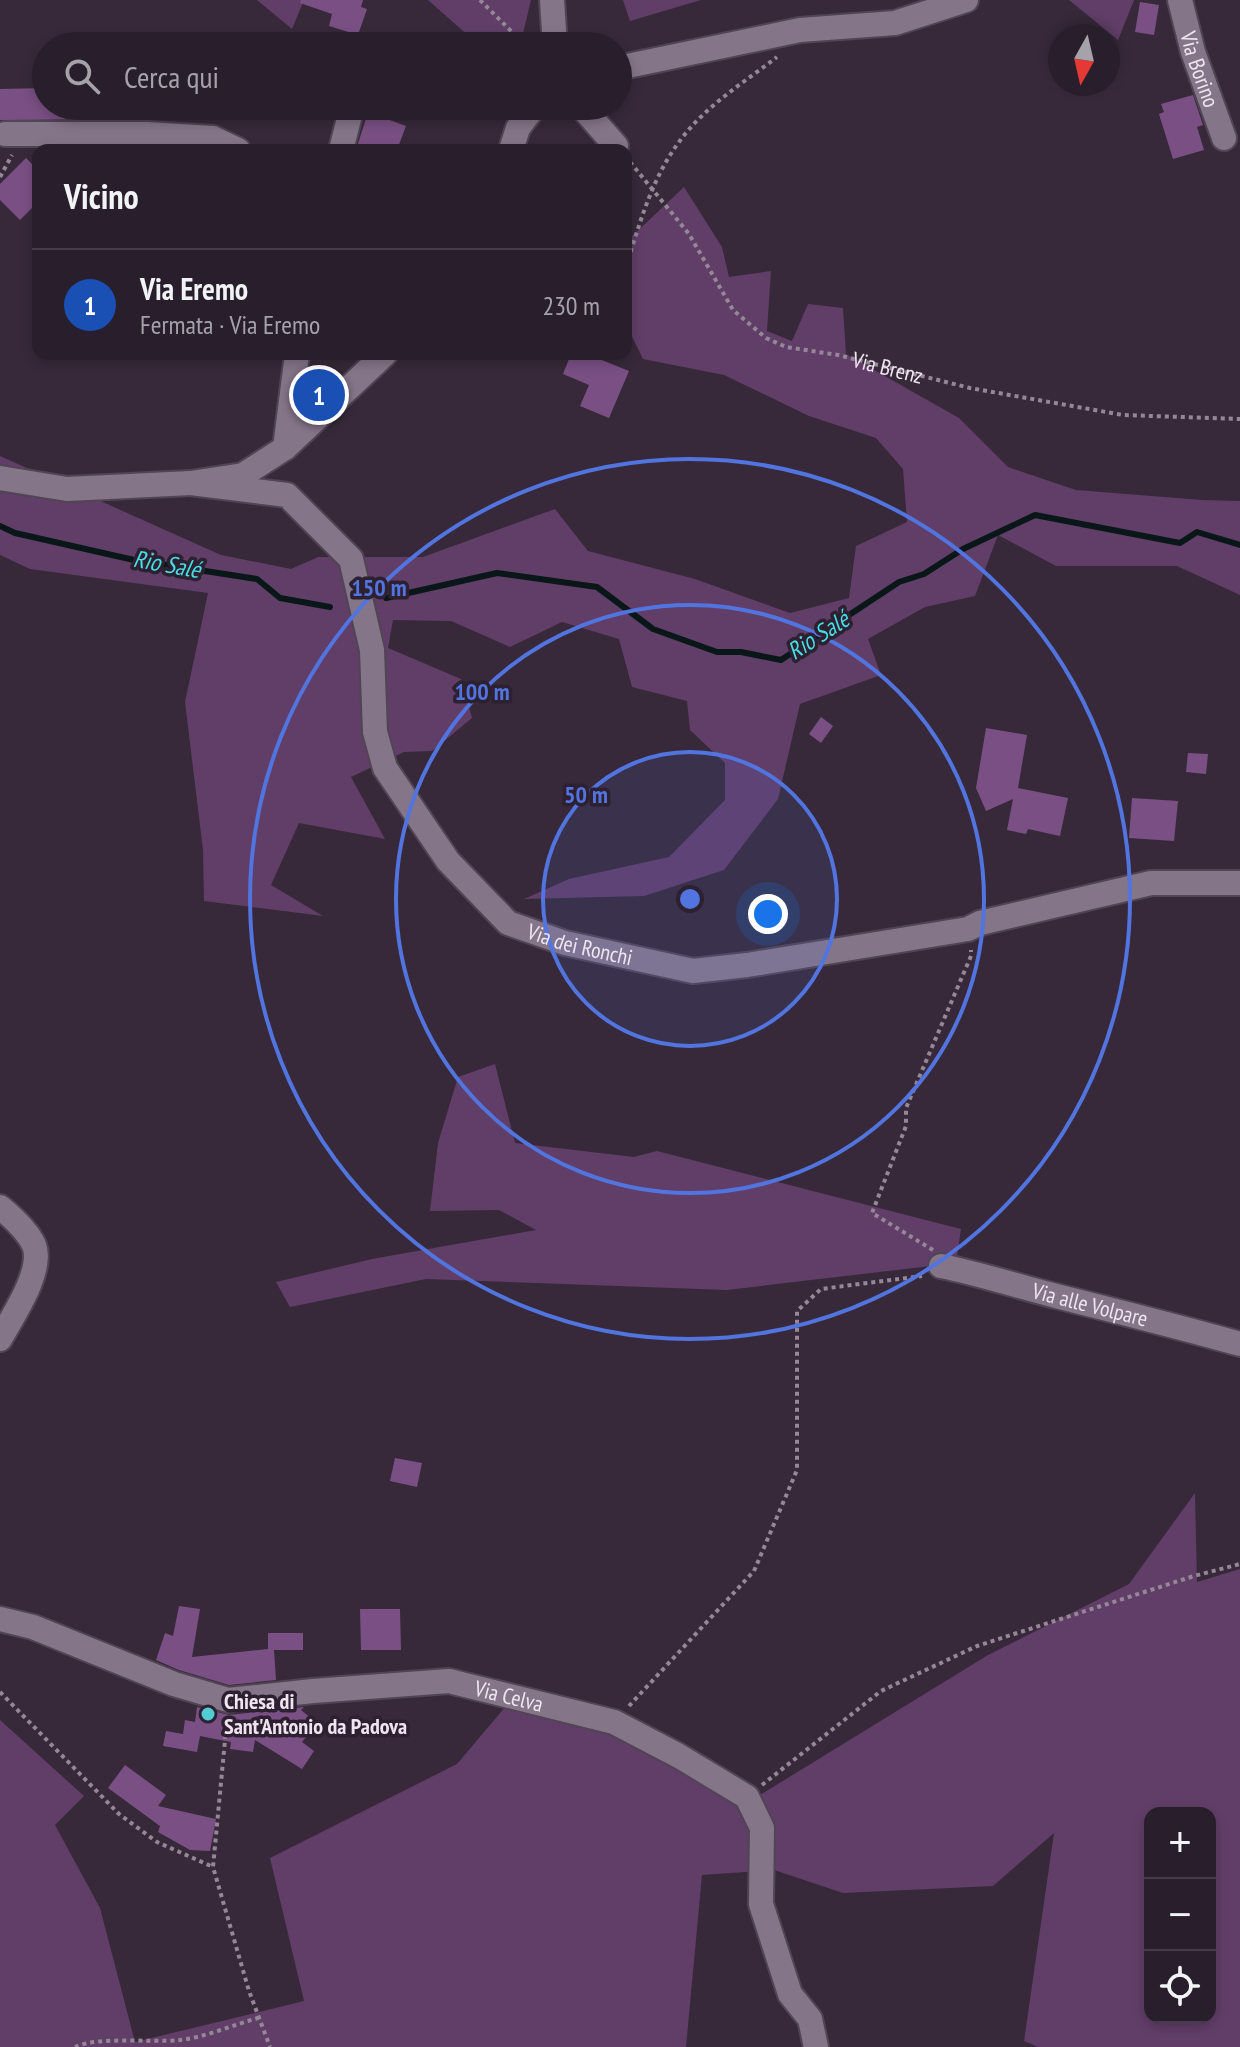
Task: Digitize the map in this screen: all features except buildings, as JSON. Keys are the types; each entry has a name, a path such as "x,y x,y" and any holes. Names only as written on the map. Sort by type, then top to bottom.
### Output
{"street":[{"path":"552,0 554,32"},
{"path":"632,65 800,30 895,23 966,0"},
{"name":"Via Borino","path":"1180,0 1193,52 1224,138"},
{"path":"343,144 349,120"},
{"path":"513,144 524,120"},
{"path":"593,120 614,144"},
{"path":"5,134 146,134 213,138 226,144"},
{"path":"285,448 296,360"},
{"path":"0,478 67,489 191,483 243,475 285,448 379,360"},
{"name":"Via dei Ronchi","path":"191,483 287,495 351,559 372,650 375,732 385,768 448,861 508,923 565,943 693,971 968,929 980,923 1151,883 1240,883"},
{"path":"0,1207 34,1246 33,1276 0,1339"},
{"name":"Via alle Volpare","path":"941,1266 992,1276 1240,1344"},
{"name":"Via Celva","path":"0,1619 33,1627 174,1684 228,1700 449,1681 614,1722 747,1797"},
{"path":"747,1797 762,1828 761,1904 790,1994 810,2019 816,2047"}],"path":[{"path":"480,0 512,32"},
{"path":"632,250 653,190 679,142 720,99 790,48 800,30"},
{"name":"Via Brenz","path":"632,165 689,234 733,310 766,338 786,347 838,355 970,388 1123,415 1240,419"},
{"path":"614,1722 754,1571 797,1470 797,1311 821,1289 900,1277 932,1276 941,1266 931,1247 872,1213 906,1126 906,1108 971,956 968,929"},
{"path":"747,1797 881,1691 977,1646 1240,1564"},
{"path":"0,1692 119,1814 157,1842 213,1867"},
{"path":"228,1700 213,1867 258,2018 270,2047"},
{"path":"75,2047 87,2041 134,2043 183,2040 258,2018"},
{"path":"128,2047 134,2043"}],"shaded area":[{"path":"257,0 304,0 292,29"},
{"path":"428,0 531,0 523,32 464,32"},
{"path":"623,0 701,0 630,21"},
{"path":"1069,0 1134,0 1120,35 1120,24 1098,24"},
{"path":"684,187 722,247 729,277 771,271 767,331 792,341 808,304 843,308 846,354 959,418 1008,467 1076,490 1240,501 1240,595 1177,566 1056,566 998,535 975,596 925,607 868,639 881,675 800,704 778,799 724,870 644,896 524,899 569,879 669,857 725,800 725,763 690,730 687,701 632,687 619,639 562,622 510,647 451,621 393,620 388,648 461,679 472,718 432,751 404,752 351,777 385,839 299,823 271,885 323,916 204,901 203,850 185,702 208,593 30,569 0,555 0,456 221,555 291,569 318,557 423,557 555,509 588,551 695,579 790,613 849,598 856,546 907,522 903,469 876,438 809,416 724,375 643,359 632,336 632,236"},
{"path":"495,1064 515,1143 634,1157 657,1151 961,1229 956,1263 727,1290 426,1279 290,1307 276,1282 372,1259 536,1230 499,1210 430,1211 438,1143 458,1077"},
{"path":"1195,1493 1197,1582 1240,1569 1240,2047 1038,2047 1024,2041 1054,1833 993,1886 843,1893 774,1870 702,1875 686,2047 0,2047 0,1720 84,1796 55,1825 100,1908 135,2042 304,2001 270,1858 457,1764 511,1700 611,1729 747,1803 988,1655 1129,1584"}],"waterway":[{"name":"Rio Salé","path":"386,598 497,573 597,587 653,629 717,652 741,652 781,660 899,582 924,574 963,549 1035,515 1180,543 1197,532 1240,545"},
{"name":"Rio Salé","path":"0,526 15,533 134,560 257,579 280,598 330,607"}],"place":[{"name":"Via Eremo","path":"319,395"},
{"name":"Chiesa di Sant'Antonio da Padova","path":"208,1714"}]}
